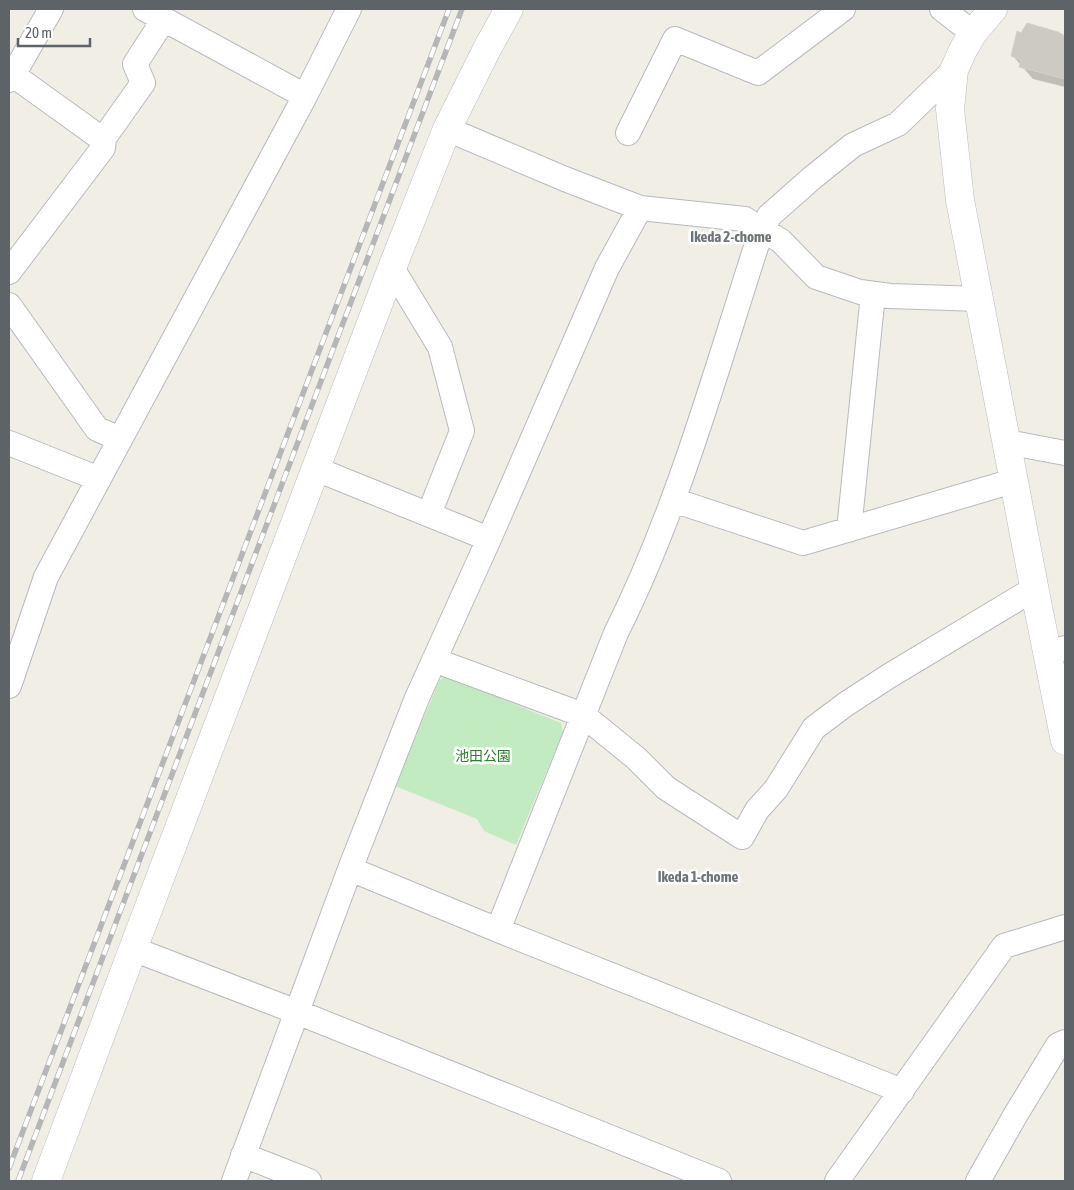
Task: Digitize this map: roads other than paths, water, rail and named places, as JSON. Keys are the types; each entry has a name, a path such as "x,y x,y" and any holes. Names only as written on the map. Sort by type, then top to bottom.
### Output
{"street":[{"path":"51,9 11,78 95,134 104,138"},
{"path":"9,686 46,577 349,9"},
{"path":"46,1181 392,268 447,128 509,9"},
{"path":"628,133 675,39 758,73 843,9"},
{"path":"942,9 973,33"},
{"path":"993,9 973,33 954,70 950,109 960,200 1034,589 1056,651 1065,741"},
{"path":"9,272 103,148 104,138 143,83 135,64 164,15 304,96"},
{"path":"498,930 616,633 630,605 673,500 769,216 853,145 898,124 954,70"},
{"path":"447,128 565,179 640,208 745,220 781,241 816,277 860,292 980,299"},
{"path":"234,1181 416,698 489,539 608,268 640,208"},
{"path":"392,268 440,347 462,431 429,514"},
{"path":"849,530 873,294"},
{"path":"9,305 97,428 120,439"},
{"path":"1007,442 1065,453"},
{"path":"9,443 99,479"},
{"path":"316,468 489,539"},
{"path":"673,500 803,543 1013,481"},
{"path":"434,660 583,715 636,758 666,788 742,837 757,810 776,789 814,728 846,704 890,676 1034,589"},
{"path":"350,869 902,1091"},
{"path":"837,1181 1004,946 1065,927"},
{"path":"133,950 297,1012 719,1181"},
{"path":"978,1181 1058,1045 1065,1042"},
{"path":"243,1155 309,1181"}],"railway":[{"path":"9,1168 449,9"},
{"path":"18,1181 462,9"}],"district":[{"name":"Ikeda 2-chome","path":"731,237"},
{"name":"Ikeda 1-chome","path":"698,877"}],"park label":[{"name":"池田公園","path":"483,756"}]}
